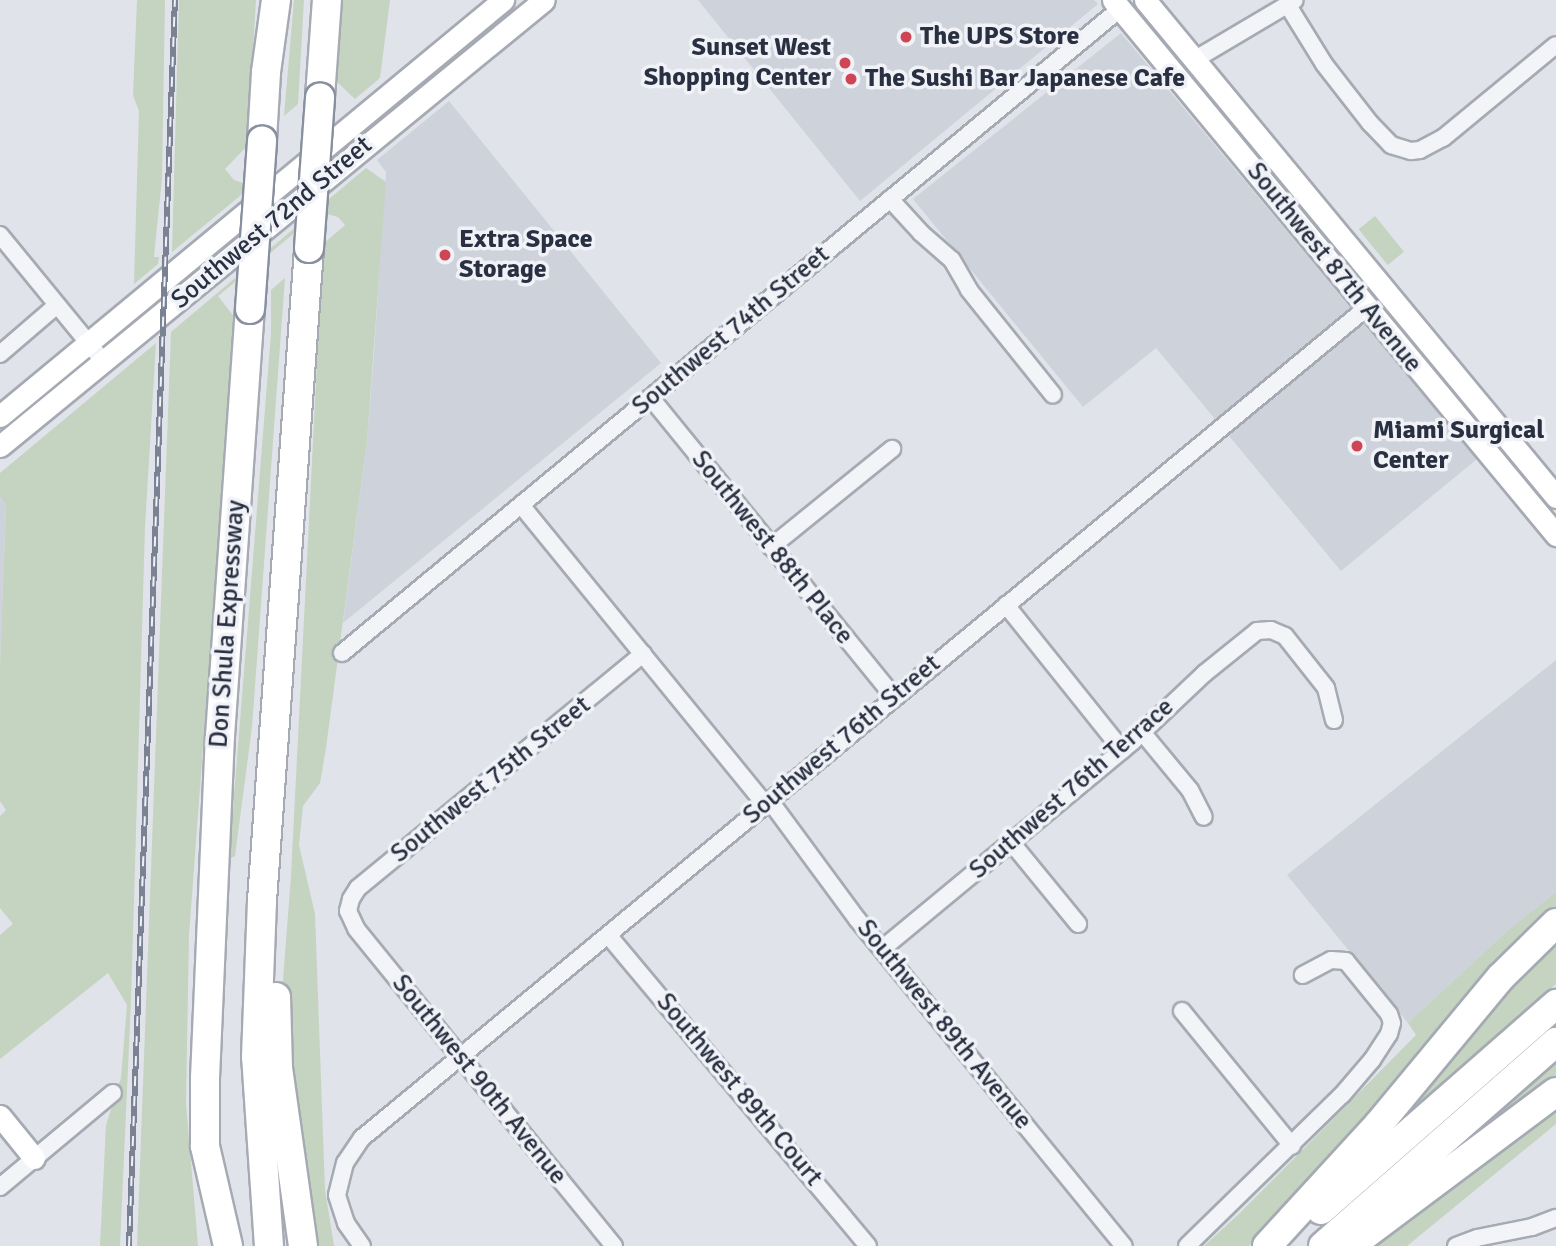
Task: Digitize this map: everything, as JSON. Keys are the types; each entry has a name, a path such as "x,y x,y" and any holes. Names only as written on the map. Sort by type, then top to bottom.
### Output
{"highway":[{"name":"Don Shula Expressway","path":"228,1246 205,1146 209,933 266,72 276,0"},
{"name":"Don Shula Expressway","path":"269,1246 256,1057 262,901 327,0"},
{"path":"275,706 285,736 278,892 277,1045 303,1246"},
{"path":"1267,1246 1371,1133 1495,984 1556,923"},
{"path":"1280,1246 1556,1004"},
{"path":"1323,1246 1556,1042"},
{"path":"1350,1246 1386,1222 1556,1092"},
{"path":"205,1146 210,1246"}],"main road":[{"name":"Southwest 72nd Street","path":"3,408 88,344 503,0"},
{"name":"Southwest 72nd Street","path":"0,446 544,0"},
{"name":"Southwest 87th Avenue","path":"1145,0 1556,496"},
{"name":"Southwest 87th Avenue","path":"1117,4 1365,309 1556,535"},
{"path":"1181,82 1194,60"},
{"path":"430,61 445,82"},
{"path":"1262,182 1271,180 1298,187"},
{"path":"1365,309 1385,292"},
{"path":"1488,453 1508,438"},
{"path":"0,1116 34,1158"}],"street":[{"path":"1194,60 1291,2 1324,64 1386,140 1397,148 1420,150 1443,138 1556,45"},
{"name":"Southwest 74th Street","path":"342,653 890,199 1117,4"},
{"path":"890,199 921,233 952,260 969,290 1053,395"},
{"path":"0,235 104,362"},
{"path":"0,354 57,305"},
{"name":"Southwest 76th Street","path":"362,1246 342,1216 337,1186 349,1154 362,1138 1365,309"},
{"name":"Southwest 88th Place","path":"651,398 894,697"},
{"path":"771,547 892,449"},
{"name":"Southwest 89th Avenue","path":"521,505 767,803 1124,1246"},
{"path":"1006,605 1122,750"},
{"name":"Southwest 76th Terrace","path":"882,949 1122,750 1247,637 1262,629 1271,629 1285,636 1318,677 1326,688 1334,720"},
{"name":"Southwest 75th Street","path":"348,911 358,888 643,654"},
{"path":"1142,732 1190,790 1204,817"},
{"path":"1011,842 1078,924"},
{"name":"Southwest 90th Avenue","path":"348,911 356,928 614,1246"},
{"name":"Southwest 89th Court","path":"608,935 868,1246"},
{"path":"1187,1246 1292,1146 1372,1060 1389,1034 1391,1020 1343,959 1331,960 1303,975"},
{"path":"1182,1012 1292,1146"},
{"path":"0,1187 113,1093"},
{"path":"1456,1246 1506,1239 1556,1218"}],"shaded area":[{"path":"698,0 1094,0 1098,4 860,201"},
{"path":"1121,33 1477,459 1341,571 1156,348 1083,407 913,199"},
{"path":"449,101 661,363 343,623 367,440 374,353 386,172 377,160"},
{"path":"0,497 6,505 0,665"},
{"path":"1556,660 1556,892 1506,932 1408,1023 1287,875"}],"green space":[{"path":"137,0 165,0 162,178 154,257 159,257 158,264 134,284 139,111 133,95"},
{"path":"179,0 256,0 247,146 225,169 234,180 252,186 172,252"},
{"path":"294,0 304,0 298,104 284,116"},
{"path":"342,0 390,0 380,78 355,99 335,80"},
{"path":"366,168 386,182 367,440 326,748 320,783 303,806 299,845 315,914 325,1190 334,1246 310,1246 282,993 291,876 323,244 345,225 338,217 320,212 218,296 235,318 189,935 186,1103 198,1246 137,1246 171,332"},
{"path":"1375,216 1404,252 1388,265 1359,229"},
{"path":"285,278 252,727 235,856 229,859 271,334 271,290"},
{"path":"156,343 145,527 131,1001 120,1246 100,1246 106,1125 121,1078 127,1005 108,973 0,1059 0,935 13,924 0,908 0,816 6,810 0,801 0,666 6,505 0,497 0,473"},
{"path":"1556,892 1556,912 1290,1208 1249,1246 1204,1246 1416,1035 1408,1023 1506,932"},
{"path":"1556,933 1556,984 1375,1145"},
{"path":"1556,1061 1556,1082 1450,1154 1461,1145"},
{"path":"1556,1102 1556,1124 1407,1246 1366,1246"}],"railway":[{"path":"129,1246 175,0"}],"place":[{"name":"The UPS Store","path":"906,37"},
{"name":"Sunset West Shopping Center","path":"845,63"},
{"name":"The Sushi Bar Japanese Cafe","path":"851,79"},
{"name":"Extra Space Storage","path":"445,255"},
{"name":"Miami Surgical Center","path":"1357,446"}]}
